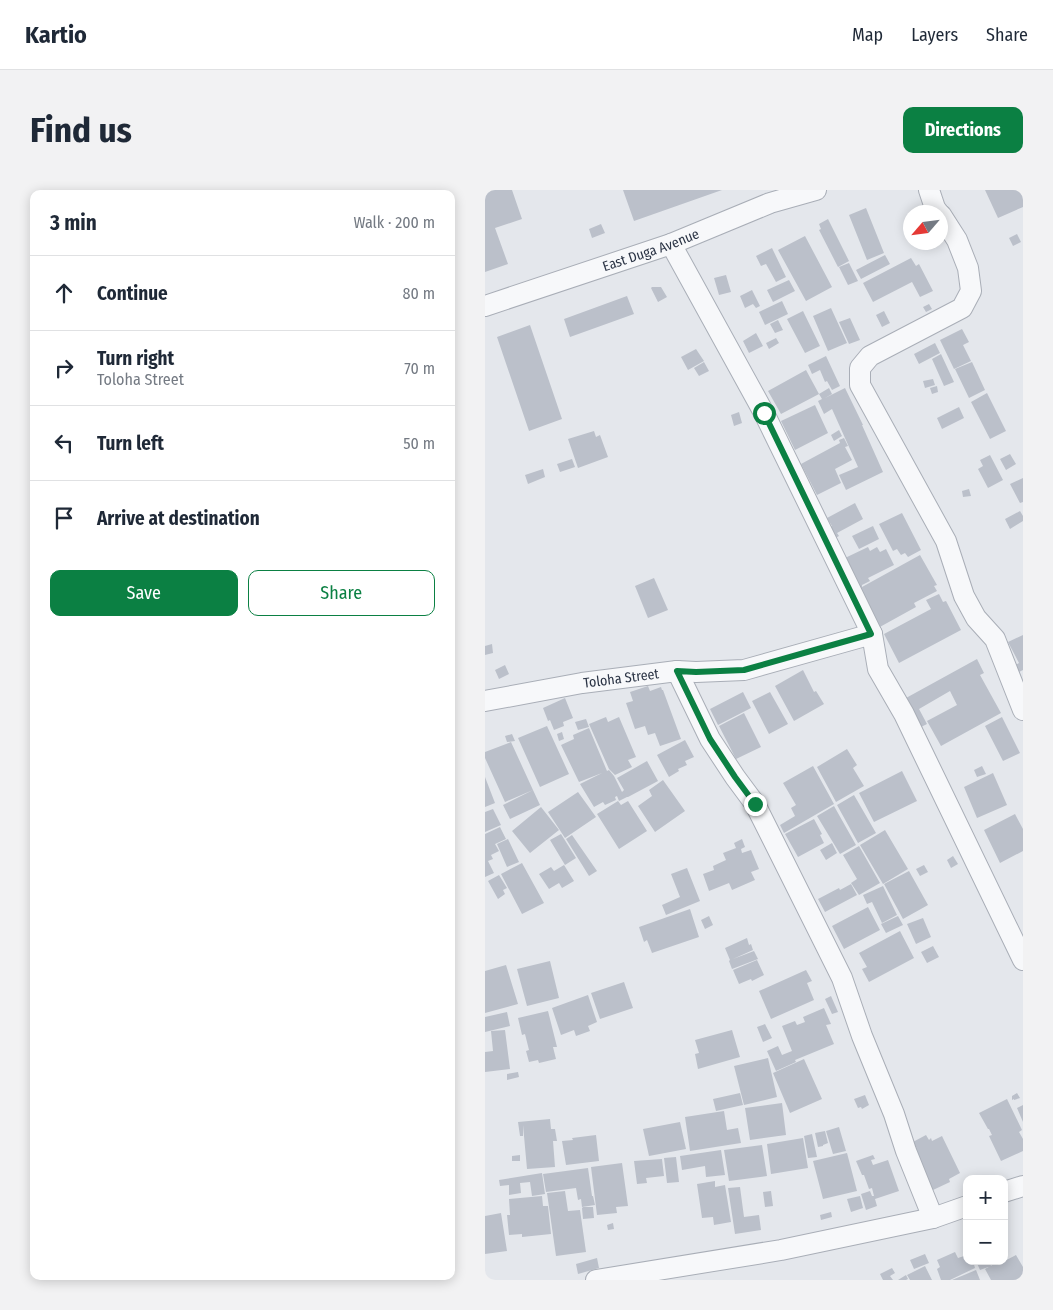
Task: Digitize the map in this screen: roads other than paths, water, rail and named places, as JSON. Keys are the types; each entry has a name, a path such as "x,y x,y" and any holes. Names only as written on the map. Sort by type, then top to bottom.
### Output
{"street":[{"name":"East Duga Avenue","path":"485,306 671,244 770,203 816,190"},
{"path":"929,190 934,205"},
{"path":"948,227 957,240 968,268 971,291 962,308 869,356 860,368 861,385 946,540 964,596 975,618 995,639 1023,710"},
{"path":"671,244 764,413 871,634 878,669 904,714 1023,960"},
{"name":"Toloha Street","path":"485,701 582,683 677,671 744,670 871,634"},
{"path":"677,671 710,739 755,804 841,978 933,1218"},
{"path":"1008,1191 1023,1186"},
{"path":"596,1280 781,1250 933,1218 963,1207"}]}
